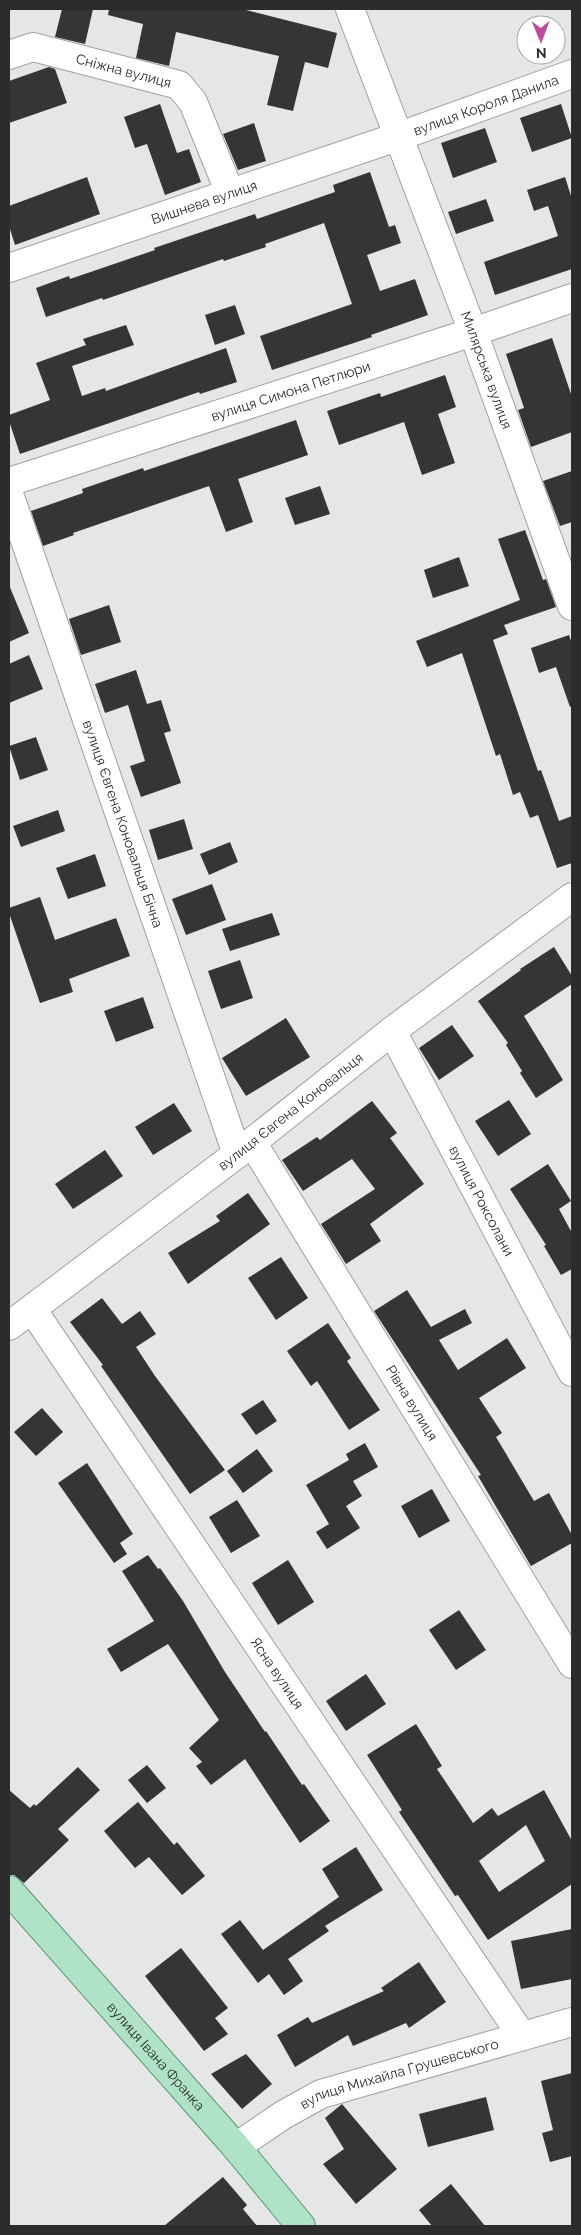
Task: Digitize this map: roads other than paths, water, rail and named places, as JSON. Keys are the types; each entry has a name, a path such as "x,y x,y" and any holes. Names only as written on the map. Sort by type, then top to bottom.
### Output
{"main road":[{"name":"вулиця Івана Франка","path":"9,1890 236,2147 301,2226"}],"street":[{"name":"Милярська вулиця","path":"350,9 474,332 562,547 572,606"},
{"name":"Сніжна вулиця","path":"9,56 33,47 179,84 193,102 230,194"},
{"name":"вулиця Короля Данила","path":"400,136 572,74"},
{"name":"Вишнева вулиця","path":"9,268 400,136"},
{"name":"вулиця Симона Петлюри","path":"9,482 474,332 572,298"},
{"name":"вулиця Євгена Коновальця Бічна","path":"9,494 245,1148"},
{"name":"вулиця Євгена Коновальця","path":"9,1326 245,1148 392,1031 572,897"},
{"name":"вулиця Роксолани","path":"392,1031 572,1372"},
{"name":"Рівна вулиця","path":"245,1148 572,1664"},
{"name":"Ясна вулиця","path":"32,1308 522,2036"},
{"name":"вулиця Михайла Грушевського","path":"236,2147 283,2115 320,2094 572,2022"}]}
